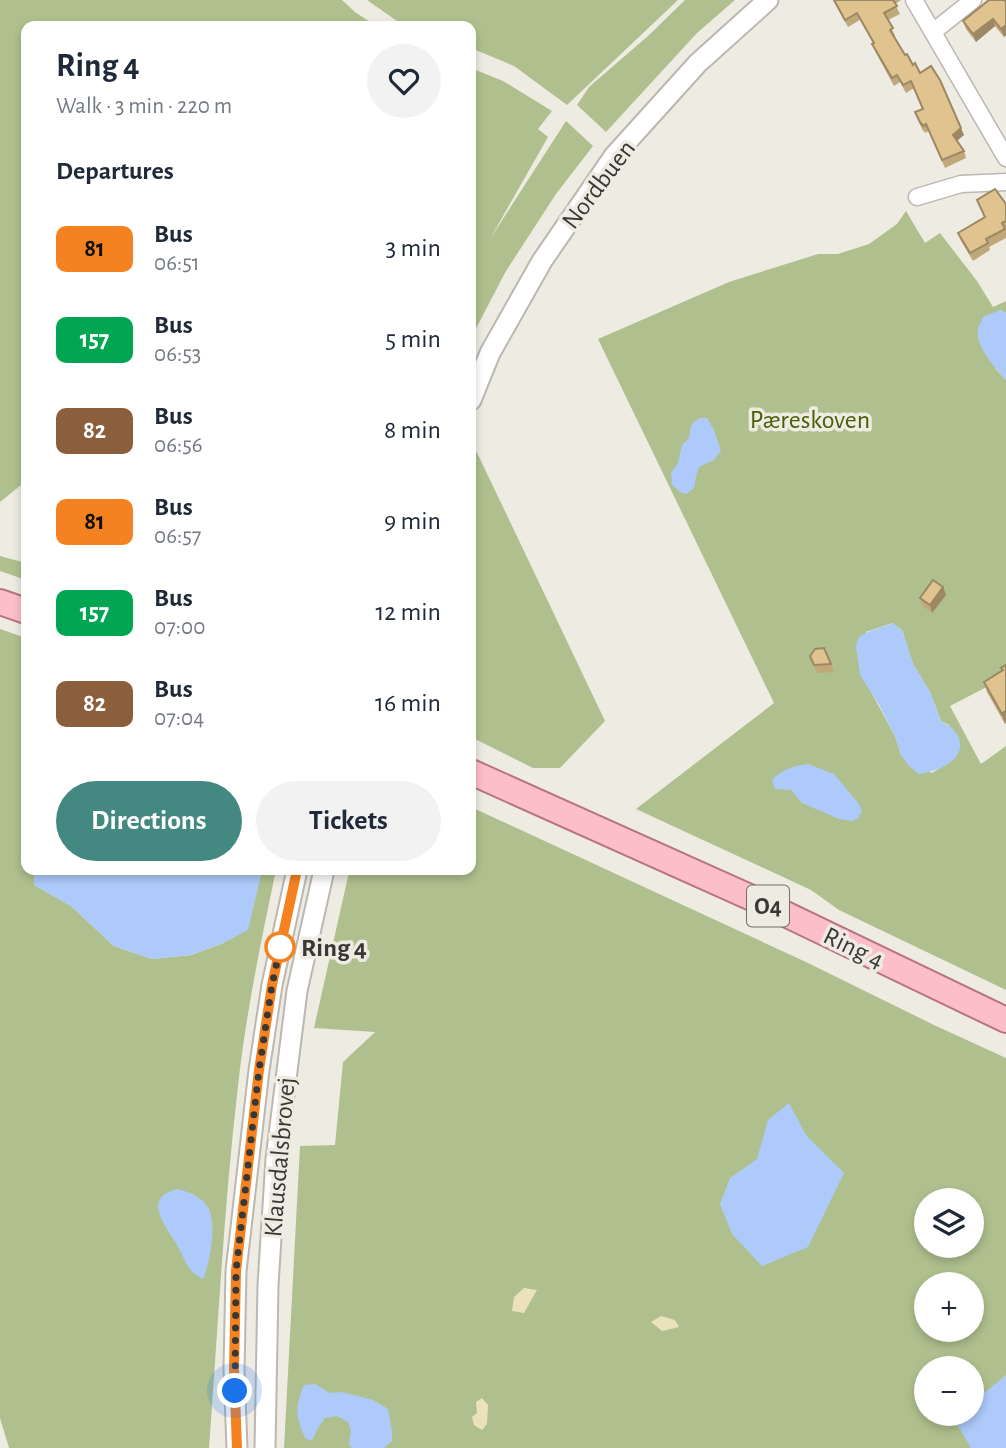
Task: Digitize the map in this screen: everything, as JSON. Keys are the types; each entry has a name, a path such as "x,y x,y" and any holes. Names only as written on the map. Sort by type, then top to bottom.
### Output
{"main road":[{"path":"0,603 21,609"},
{"name":"Ring 4","path":"476,774 754,899 1006,1020"}],"street":[{"name":"Nordbuen","path":"476,387 490,352 542,261 614,156 698,63 768,0"},
{"path":"914,0 1006,158"},
{"path":"933,32 973,0"},
{"path":"917,197 961,184 1006,182"},
{"name":"Klausdalsbrovej","path":"237,1448 234,1369 236,1271 259,1070 272,985 296,875"},
{"name":"Klausdalsbrovej","path":"265,1448 268,1285 276,1159 297,991 323,875"}],"green space":[{"path":"0,0 342,0 368,21 21,21 21,485 0,502"},
{"path":"367,0 678,0 567,105 514,66 476,50 476,21 397,21"},
{"path":"685,0 735,0 697,33 606,132 577,105 589,87"},
{"path":"476,70 503,81 552,111 538,129 548,137 490,239 566,121 593,146 556,194 506,271 476,328"},
{"name":"Pæreskoven","path":"906,211 925,243 940,233 977,281 993,307 1006,301 1006,313 1000,310 995,368 1006,380 1006,677 950,706 981,764 1006,746 1006,990 839,910 811,890 636,809 774,703 598,339 729,282 818,254 838,254 869,244 897,224","holes":["892,623 902,630 913,664 930,692 941,721 949,725 953,760 932,773 901,755 895,736 870,690 866,632"]},
{"path":"476,450 605,721 560,768 533,768 476,740"},
{"path":"0,556 21,562 21,578 0,571"},
{"path":"0,629 21,636 21,875 34,875 34,885 71,906 114,946 152,959 191,955 221,944 247,930 261,875 275,875 241,1059 225,1221 209,1448 9,1448 0,1418"},
{"path":"476,809 1006,1058 1006,1448 284,1448 300,1146 335,1145 343,1062 375,1032 314,1028 348,875 476,875"}],"sand":[{"path":"524,1288 537,1290 524,1313 512,1311 514,1297"},
{"path":"661,1316 675,1320 679,1327 662,1331 651,1322"},
{"path":"482,1398 488,1405 487,1424 482,1430 474,1425 472,1417 477,1413 476,1402"}],"water":[{"path":"1000,310 1006,313 1006,380 987,356 978,335 983,317"},
{"path":"699,418 707,418 721,451 714,460 699,467 694,488 686,494 672,485 671,473 678,463 682,445 689,438 691,425"},
{"path":"892,623 902,630 913,664 930,692 941,721 954,731 960,744 955,758 926,773 919,774 901,755 895,736 860,675 856,646 859,637"},
{"path":"808,764 834,774 859,804 862,812 858,818 852,821 839,819 802,803 791,790 775,789 772,780 780,773"},
{"path":"34,875 261,875 248,930 221,944 190,955 152,959 114,946 71,906 34,885"},
{"path":"789,1103 806,1135 844,1173 808,1247 762,1266 732,1234 720,1204 730,1178 757,1159 768,1120"},
{"path":"178,1189 198,1197 210,1213 212,1242 203,1279 187,1265 159,1212 161,1198"},
{"path":"1006,1375 1006,1448 971,1448 958,1426 984,1426 984,1393"},
{"path":"315,1384 330,1393 342,1392 373,1400 388,1409 392,1441 384,1448 352,1448 349,1444 351,1431 348,1422 337,1416 325,1418 312,1441 305,1438 298,1417 299,1399 304,1385"}],"building":[{"path":"834,0 893,0 897,6 884,13 893,28 890,30 920,73 931,66 940,80 961,128 953,135 964,151 942,160 926,124 921,124 915,112 923,109 911,81 903,85 897,75 892,78 857,13 845,20"},
{"path":"989,0 1006,2 1006,25 1001,29 993,19 973,34 963,21"},
{"path":"995,189 1006,204 1006,221 1002,223 1005,229 986,239 988,243 970,253 958,233 985,217 977,200"},
{"path":"933,580 943,587 930,605 920,598"},
{"path":"824,648 831,664 814,665 810,656 815,649"},
{"path":"1006,665 1006,716 1004,712 1002,714 984,682 1003,670 1001,668"}],"bus line":[{"name":"81","path":"237,1448 234,1369 236,1271 259,1070 272,985 296,875"}],"place":[{"name":"Ring 4","path":"280,947"}],"route":[{"path":"235,1391 236,1271 259,1070 282,939 280,947"}]}
